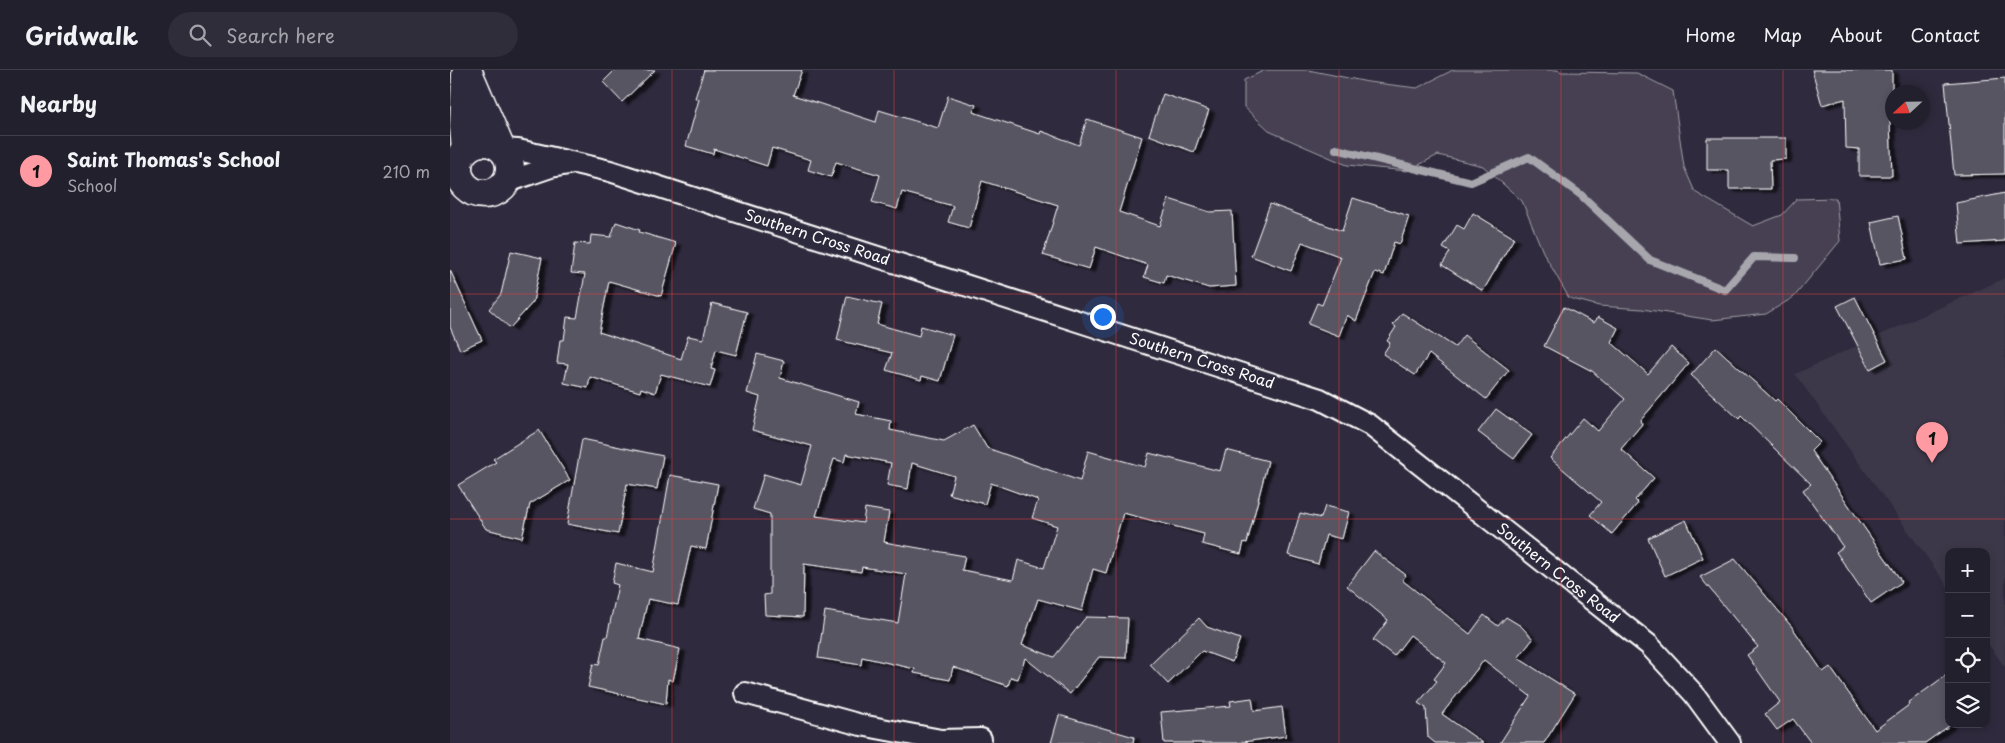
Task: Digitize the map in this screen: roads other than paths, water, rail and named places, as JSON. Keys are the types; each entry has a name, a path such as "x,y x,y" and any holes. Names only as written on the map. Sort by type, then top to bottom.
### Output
{"street":[{"path":"467,70 501,148 510,164 510,174 507,182 498,191 488,195 468,190 461,182 457,172 464,127 467,70"},
{"path":"458,162 480,142 490,142 501,148"},
{"name":"Southern Cross Road","path":"501,148 518,150 610,171 1320,399 1344,410 1370,424 1649,645 1694,694 1730,743"},
{"name":"Southern Cross Road","path":"507,182 551,167 571,163"},
{"path":"450,202 478,194"},
{"path":"745,693 859,734 941,740 981,739"}],"waterway":[{"path":"1336,149 1471,182 1529,157 1581,195 1650,260 1725,290 1754,257 1795,258"}],"place":[{"name":"Saint Thomas's School","path":"1932,463"}]}
